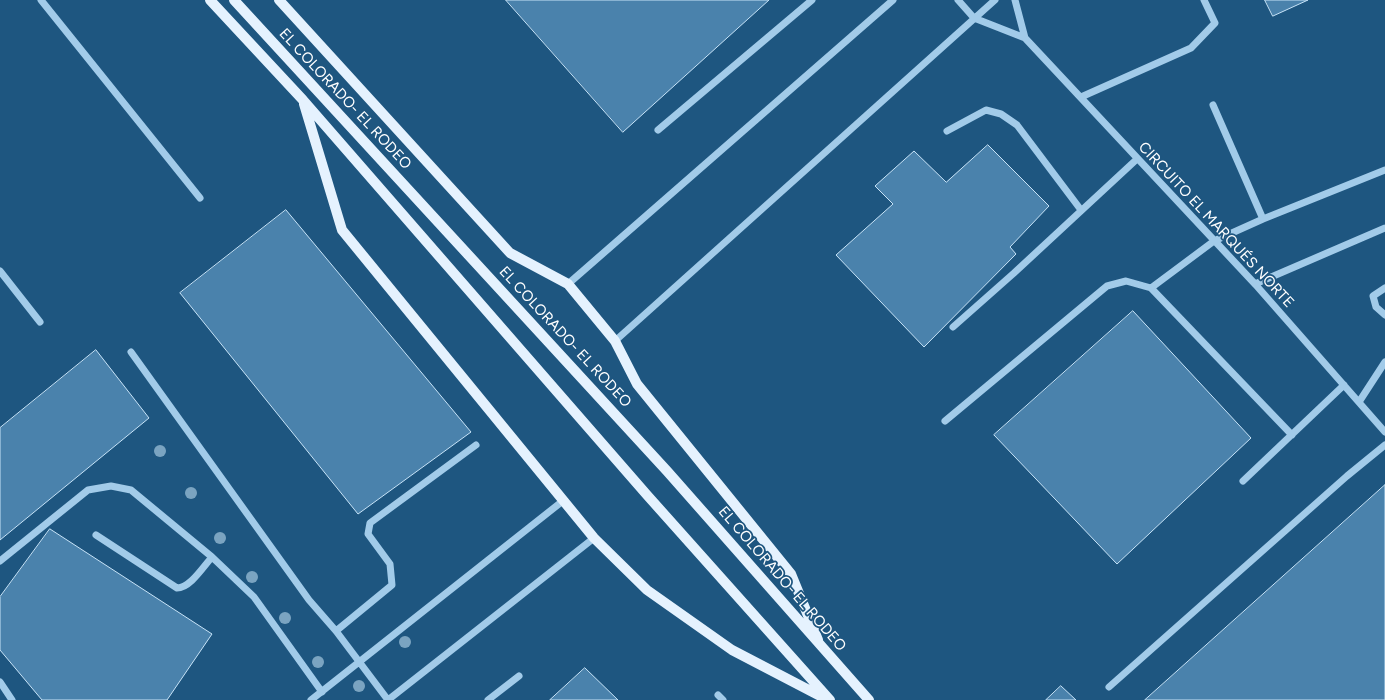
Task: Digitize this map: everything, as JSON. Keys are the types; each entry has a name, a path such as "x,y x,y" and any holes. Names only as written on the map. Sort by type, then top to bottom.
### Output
{"main road":[{"path":"210,0 303,100 829,700"},
{"name":"EL COLORADO- EL RODEO","path":"234,0 668,471 869,700"},
{"path":"279,0 510,252 568,284 615,341 638,384 791,574 821,647"},
{"path":"303,100 342,230 594,538 647,590 732,650 829,700"}],"street":[{"path":"41,0 200,198"},
{"path":"658,130 812,0"},
{"path":"568,284 893,0"},
{"name":"CIRCUITO EL MARQUÉS NORTE","path":"958,0 974,18 1025,38 1255,284 1385,432"},
{"path":"615,341 995,0"},
{"name":"CIRCUITO EL MARQUÉS NORTE","path":"1015,0 1025,38"},
{"path":"1081,97 1191,48 1215,23 1204,0"},
{"path":"1213,105 1263,218"},
{"path":"948,132 986,110 1001,114 1017,125 1081,210"},
{"path":"953,326 1014,273 1137,159"},
{"path":"1151,288 1214,241 1263,218 1385,170"},
{"path":"1255,284 1385,228"},
{"path":"0,271 40,322"},
{"path":"945,421 1107,286 1126,281 1151,288 1292,435"},
{"path":"1385,288 1373,296 1376,307 1385,315"},
{"path":"131,352 309,600 336,630 388,700 594,538"},
{"path":"1359,402 1385,362"},
{"path":"1243,481 1344,385"},
{"path":"336,630 392,585 390,564 368,534 370,523 476,445"},
{"path":"1109,687 1346,476 1385,445"},
{"path":"0,562 88,490 111,486 131,490 212,557 254,597 322,692"},
{"path":"311,700 564,500"},
{"path":"96,535 177,588 183,588 188,584 212,557"},
{"path":"488,700 519,676"},
{"path":"0,682 12,700"}],"building":[{"path":"506,0 769,0 623,132"},
{"path":"1265,0 1308,0 1273,16"},
{"path":"988,145 1049,206 1010,247 1016,254 924,347 836,255 893,204 875,186 914,151 946,182"},
{"path":"286,210 471,432 358,514 180,293"},
{"path":"1133,311 1251,438 1117,564 994,435"},
{"path":"96,350 149,418 0,540 0,428"},
{"path":"1385,485 1385,700 1145,700"},
{"path":"50,529 212,634 167,700 42,700 0,650 0,597"},
{"path":"585,668 618,700 550,700"},
{"path":"1061,686 1076,700 1046,700"}]}
